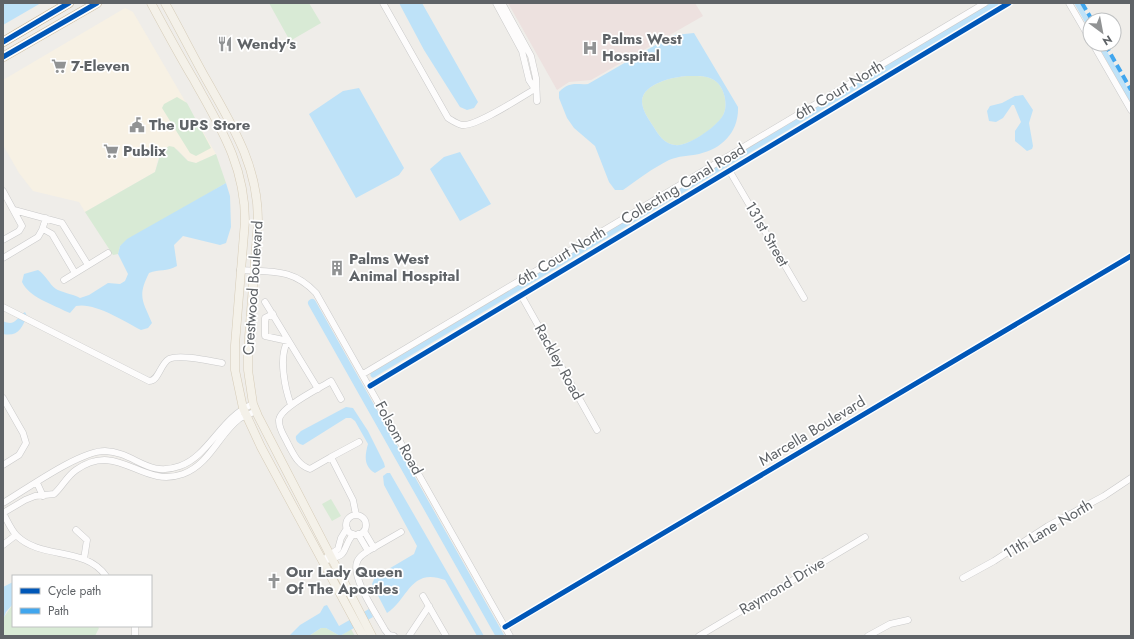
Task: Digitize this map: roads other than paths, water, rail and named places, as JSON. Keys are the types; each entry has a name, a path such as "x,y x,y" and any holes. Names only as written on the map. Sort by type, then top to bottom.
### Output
{"highway":[{"path":"3,42 69,3"},
{"path":"3,58 97,3"}],"main road":[{"name":"Crestwood Boulevard","path":"151,3 229,142 239,172 245,213 234,345 235,370 245,412 300,520 339,575 354,612"},
{"name":"Crestwood Boulevard","path":"165,3 239,139 250,166 258,206 255,271 248,350 248,370 254,408 328,559"},
{"path":"328,559 362,630 372,636"}],"street":[{"path":"384,3 448,118 455,123 462,125 477,122 535,89"},
{"path":"496,3 522,51 529,80 535,89"},
{"path":"502,3 531,56 536,78 535,89 537,100"},
{"name":"6th Court North","path":"363,374 985,3"},
{"name":"Collecting Canal Road","path":"370,386 1009,3"},
{"path":"1069,3 1082,25"},
{"path":"1098,52 1131,110"},
{"name":"131st Street","path":"729,170 804,298"},
{"path":"3,191 22,223 21,228 3,240"},
{"path":"14,210 63,224 88,265"},
{"path":"3,258 38,237 43,229 46,218"},
{"path":"43,229 52,234 75,273"},
{"path":"64,280 108,253"},
{"name":"Marcella Boulevard","path":"505,627 1131,256"},
{"name":"Folsom Road","path":"240,270 286,273 307,283 326,307 510,636"},
{"name":"Rackley Road","path":"521,295 597,430"},
{"path":"265,302 318,390"},
{"path":"3,307 149,381 155,378 164,363 174,358 222,363"},
{"path":"273,314 265,318 264,336 288,341"},
{"path":"288,341 284,347 285,389 291,405"},
{"path":"341,399 331,381 282,412 278,421 280,428 298,462 310,469 359,442"},
{"path":"3,398 23,433 26,443 19,455 3,465"},
{"path":"3,503 83,456 99,451 122,453 150,468 158,469 180,466 195,456 234,413 245,412 254,408"},
{"path":"105,575 102,570 84,559 32,546 16,535 3,513 35,496 54,494 77,469 100,460 125,463 148,475 157,477 183,474 201,462 245,412"},
{"path":"331,457 353,500 355,516"},
{"path":"56,471 64,482"},
{"name":"11th Lane North","path":"963,578 994,561 1048,526 1104,496 1131,478"},
{"path":"37,483 43,496"},
{"path":"328,559 338,549 341,538 347,528 347,522 355,516"},
{"path":"328,559 345,553 366,522 355,516"},
{"path":"347,528 359,533 372,549"},
{"path":"76,530 87,540 84,559"},
{"path":"394,636 389,635 386,630 361,586 356,570 357,562 361,556 401,532"},
{"path":"3,545 16,535"},
{"name":"Raymond Drive","path":"699,636 865,537"},
{"path":"423,596 446,636"},
{"path":"409,636 429,606"},
{"path":"868,636 890,624 908,620"}],"water":[{"path":"3,3 41,3 3,25"},
{"path":"399,3 422,3 478,102 474,108 467,110 460,107 424,50"},
{"path":"694,33 738,107 736,124 728,138 715,148 707,152 669,160 651,170 623,190 615,190 609,182 595,146 574,128 567,118 559,98 559,92 566,86 588,84 675,35","holes":["690,76 708,77 714,80 723,90 726,104 725,109 721,118 710,129 688,143 675,145 668,143 657,132 644,111 642,101 644,95 653,85 675,78"]},
{"path":"359,88 404,168 399,175 356,198 309,114 343,91"},
{"path":"1023,95 1033,110 1029,123 1033,146 1032,149 1027,151 1015,141 1015,131 1021,122 1014,105 1012,105 1003,118 996,122 989,121 987,111 990,106 1002,103 1015,96"},
{"path":"460,152 491,204 460,221 430,169 444,157"},
{"path":"226,183 230,196 231,227 226,243 220,245 183,236 174,245 177,266 170,269 149,273 145,281 142,294 144,304 152,323 148,328 141,330 118,317 100,309 91,307 76,306 70,313 35,296 25,287 22,282 24,274 38,270 56,289 80,298 89,295 108,283 120,284 125,281 128,274 118,254 120,246 127,239"},
{"path":"25,312 27,316 19,331 8,335 3,334 3,321 7,323 13,322"},
{"path":"346,407 353,408 368,431 384,463 385,467 375,473 368,467 366,460 368,444 355,421 351,418 346,418 303,445 298,443 296,440 296,436 301,431"},
{"path":"390,473 484,636 477,636 445,580 433,577 424,578 417,581 400,601 387,613 372,584 375,577 414,554 417,546 384,485 383,476"},
{"path":"12,582 12,605 6,612 3,620 3,587"},
{"path":"327,605 339,626 369,609 373,617 340,636 326,628 321,628 309,636 289,636 300,625 320,613 324,606"}],"waterway":[{"path":"373,375 996,3"},
{"path":"1077,3 1082,12"},
{"path":"1105,52 1131,99"},
{"path":"312,303 500,636"}],"place":[{"name":"Wendy's","path":"225,44"},
{"name":"Palms West Hospital","path":"590,48"},
{"name":"7-Eleven","path":"59,66"},
{"name":"The UPS Store","path":"137,125"},
{"name":"Publix","path":"111,151"},
{"name":"Palms West Animal Hospital","path":"337,268"},
{"name":"Our Lady Queen Of The Apostles","path":"274,581"}]}
